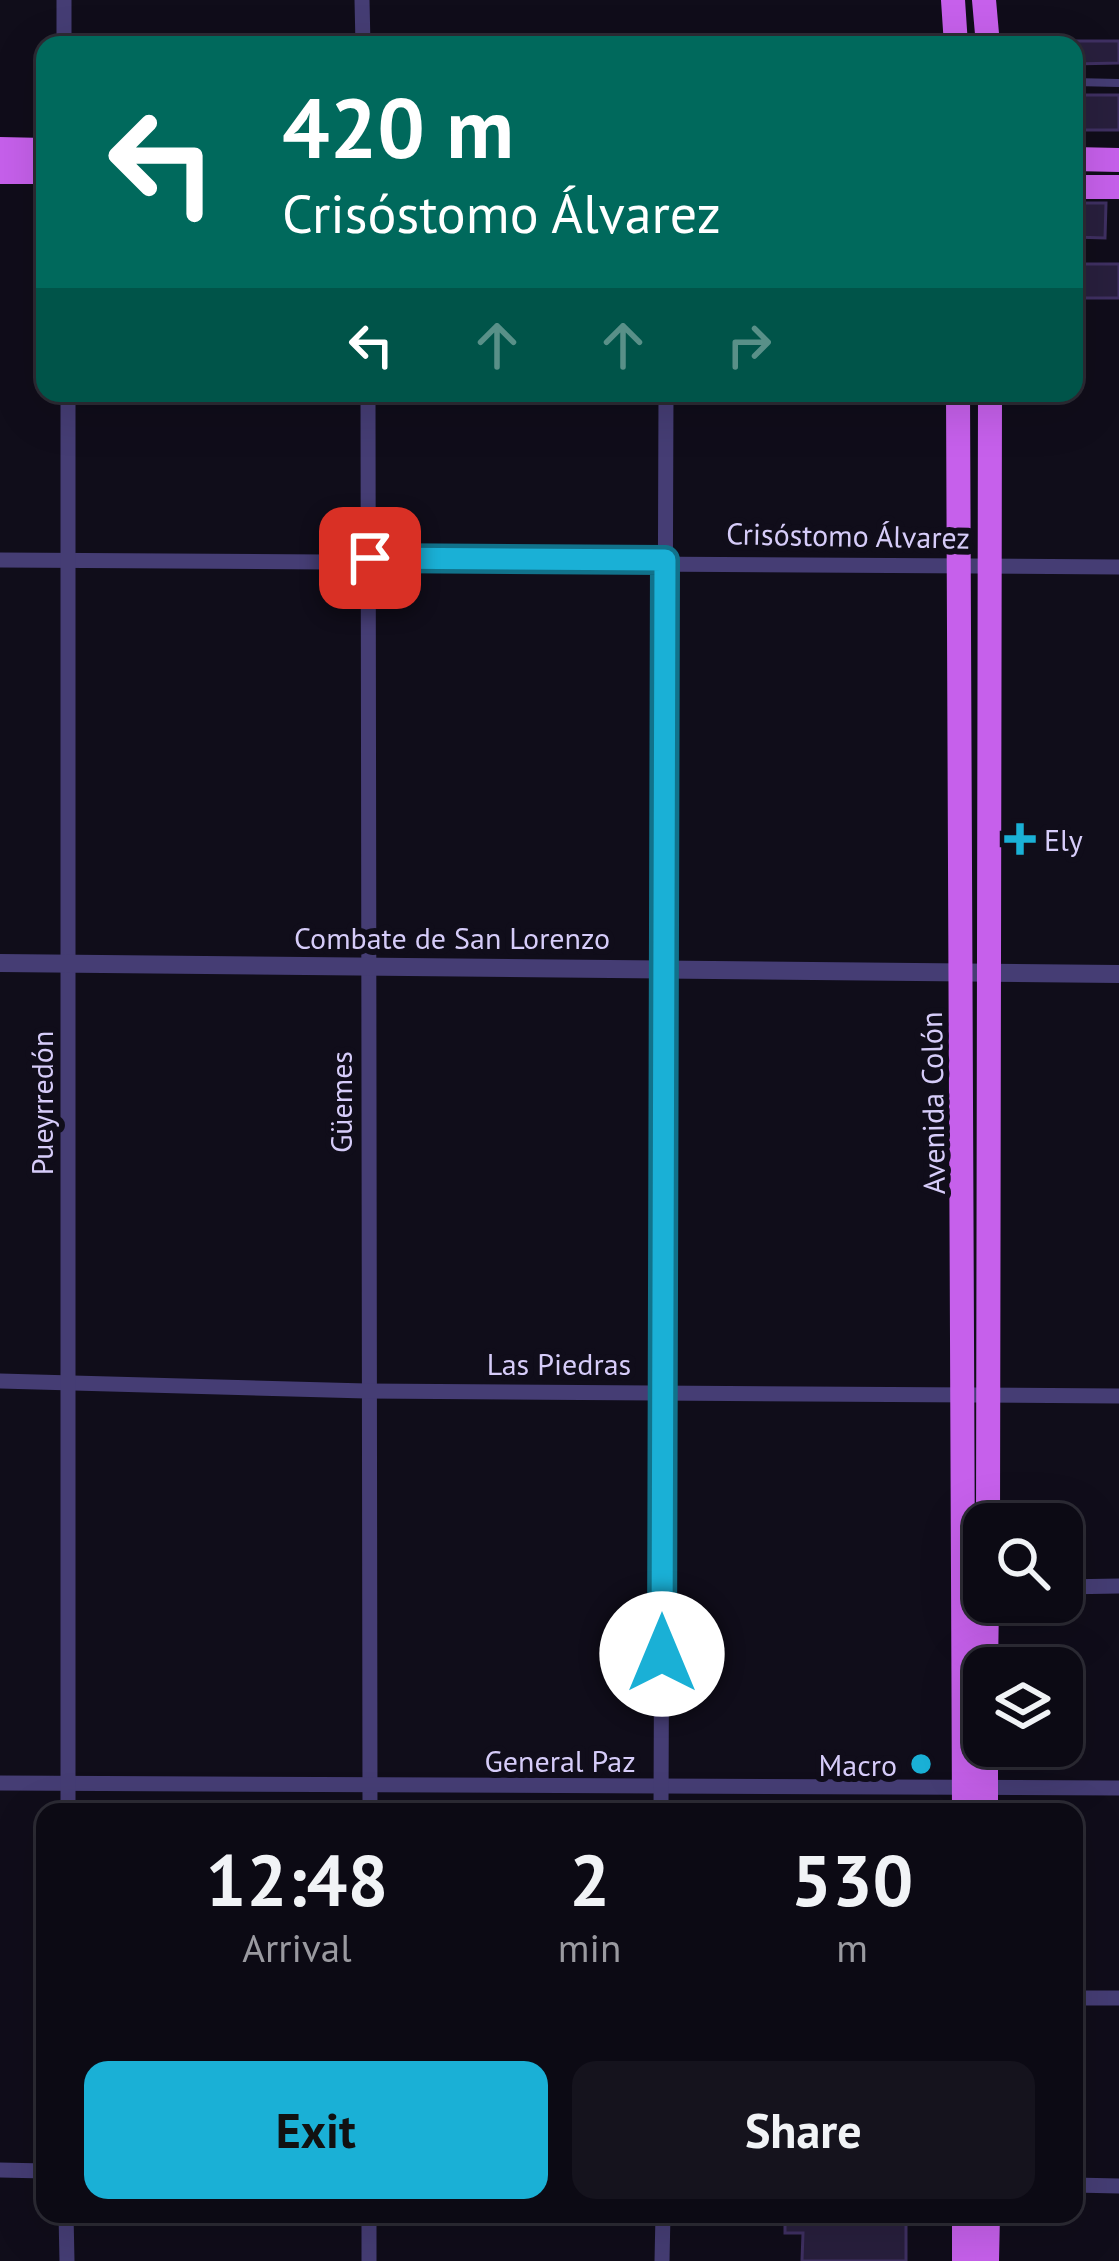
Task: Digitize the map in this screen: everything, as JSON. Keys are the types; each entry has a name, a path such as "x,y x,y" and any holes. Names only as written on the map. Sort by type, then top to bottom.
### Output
{"main road":[{"path":"953,0 955,36"},
{"path":"984,0 987,36"},
{"path":"0,149 36,150"},
{"path":"1083,159 1119,160"},
{"path":"0,172 36,172"},
{"path":"1083,187 1119,187"},
{"name":"Avenida Colón","path":"958,402 960,971 976,1395 986,1503"},
{"name":"Avenida Colón","path":"975,1800 976,1395 988,971 990,402"},
{"path":"975,1800 982,1767"},
{"path":"964,2223 964,2261"},
{"path":"988,2223 988,2261"}],"street":[{"path":"64,0 64,36"},
{"path":"362,0 362,36"},
{"name":"Pueyrredón","path":"68,402 68,1803"},
{"name":"Güemes","path":"368,402 370,1803"},
{"path":"661,1803 666,402"},
{"name":"Crisóstomo Álvarez","path":"0,560 370,558 1119,567"},
{"name":"Combate de San Lorenzo","path":"0,963 1119,974"},
{"name":"Las Piedras","path":"0,1381 367,1391 664,1389 1119,1396"},
{"path":"1083,1587 1119,1586"},
{"name":"General Paz","path":"0,1783 661,1787 975,1800 1119,1788"},
{"path":"1083,1998 1119,1998"},
{"path":"0,2170 36,2171"},
{"path":"1083,2186 1119,2186"},
{"path":"66,2223 67,2261"},
{"path":"369,2223 369,2261"},
{"path":"662,2223 662,2261"}],"lane":[{"path":"1083,82 1119,83"}],"building":[{"path":"1083,41 1119,41 1119,63 1083,64"},
{"path":"1083,95 1119,95 1119,130 1083,130"},
{"path":"1083,203 1106,203 1105,238 1083,237"},
{"path":"1083,264 1119,264 1119,298 1083,298"},
{"path":"785,2223 906,2223 906,2261 802,2261 803,2233 785,2233"}],"place":[{"name":"Ely","path":"1020,839"},
{"name":"Macro","path":"921,1764"}],"route":[{"path":"370,558 665,560 662,1654"}]}
